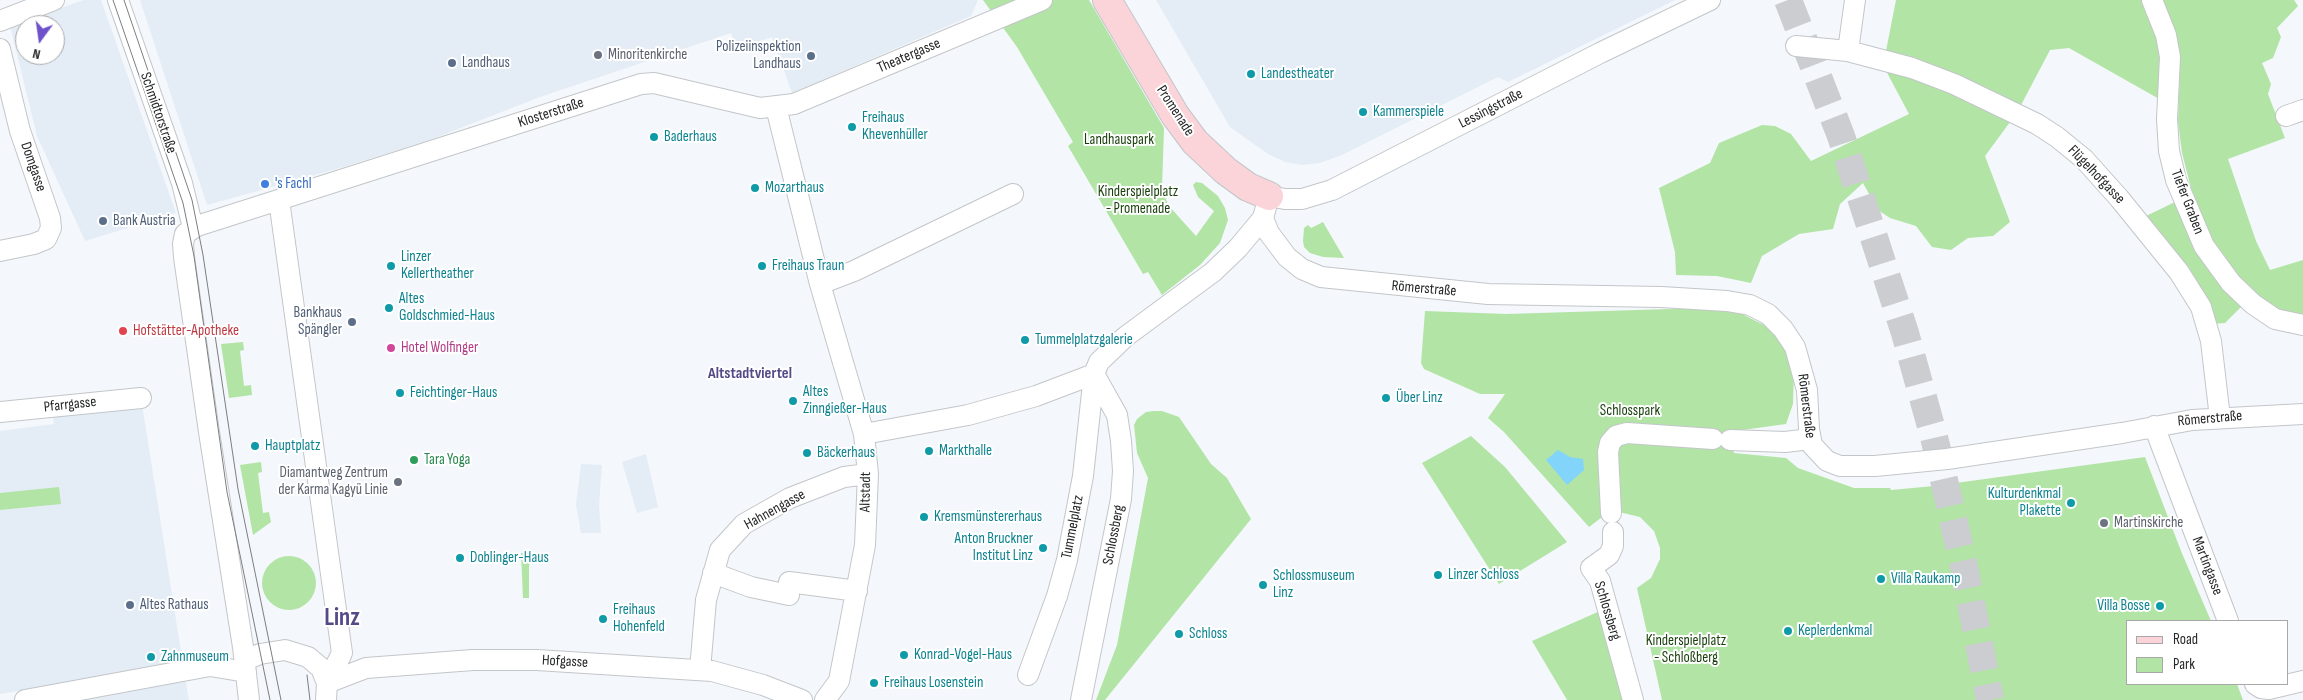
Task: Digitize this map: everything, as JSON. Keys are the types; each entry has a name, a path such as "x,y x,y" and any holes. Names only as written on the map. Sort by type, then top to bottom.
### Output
{"street":[{"path":"0,20 54,0"},
{"name":"Schmidtorstraße","path":"118,0 182,183 193,228"},
{"name":"Theatergasse","path":"776,107 794,104 1042,0"},
{"name":"Promenade","path":"1107,0 1175,115 1196,142 1226,172 1248,187 1266,207"},
{"name":"Lessingstraße","path":"1266,207 1285,199 1302,199 1332,190 1591,58 1710,0"},
{"path":"1848,51 1855,0"},
{"name":"Tiefer Graben","path":"2152,0 2166,35 2170,57 2167,119 2169,150 2176,180 2204,246 2231,283 2253,304 2275,318 2303,325"},
{"name":"Flügelhofgasse","path":"1796,46 1848,51 1912,68 1982,96 2044,128 2084,160 2125,205 2179,272 2201,307 2212,341 2220,418"},
{"name":"Domgasse","path":"0,49 20,131 50,218 51,228 46,238 34,244 0,250"},
{"name":"Klosterstraße","path":"279,200 641,84 654,83 760,108 776,107"},
{"name":"Altstadt","path":"776,107 820,284 864,434 868,474 865,545 857,591 839,681 825,700"},
{"path":"820,284 863,267 1013,194"},
{"path":"249,700 246,666 208,432 183,244 185,234 193,228 279,200 342,653 326,692"},
{"name":"Tummelplatz","path":"1028,675 1057,596 1067,560 1082,476 1094,374 1099,362 1110,349 1213,272 1244,242 1266,207"},
{"name":"Römerstraße","path":"1266,207 1268,232 1287,257 1302,269 1321,277 1488,294 1662,297 1750,305 1768,314 1784,329 1795,347 1807,390 1810,439 1817,452 1828,461 1840,466 1856,467 1947,459 2192,420 2303,414"},
{"path":"864,434 968,415 1036,396 1094,374"},
{"name":"Schlossberg","path":"1081,700 1121,499 1123,471 1121,441 1116,415 1094,374"},
{"name":"Pfarrgasse","path":"0,412 141,398"},
{"name":"Martingasse","path":"2154,426 2228,620"},
{"name":"Schlossberg","path":"1633,700 1600,581 1592,568 1609,555 1613,546 1608,452 1610,442 1616,436 1627,433 1785,442 1810,439"},
{"name":"Hahnengasse","path":"700,670 706,600 720,550 744,524 790,498 844,478 868,474"},
{"path":"713,573 751,588 789,595 789,582 857,591"},
{"path":"25,700 210,666 246,666 260,654 285,650 301,653 313,660 321,668 326,692"},
{"name":"Hofgasse","path":"326,692 366,668 473,660 536,660 712,671 766,693 802,700"},
{"path":"2288,685 2303,681"},
{"path":"2258,686 2269,689 2286,685"}],"shaded area":[{"path":"84,0 101,0 176,213 85,241 37,136 20,65 65,65 65,15 41,15"},
{"path":"140,0 978,0 971,16 792,93 772,37 737,49 731,33 540,97 430,140 333,170 207,205"},
{"path":"1156,0 1675,0 1508,82 1498,77 1342,155 1320,163 1303,165 1285,162 1268,154 1230,127"},
{"path":"15,24 15,46 10,26"},
{"path":"142,404 183,664 0,694 0,431 54,424 52,412"},
{"path":"646,454 658,507 637,513 622,462"},
{"path":"581,464 602,465 599,505 601,533 581,533 576,505"},
{"path":"185,677 189,700 67,700"}],"green space":[{"name":"Landhauspark","path":"983,0 1089,0 1164,128 1162,188 1168,205 1196,236 1214,211 1198,197 1193,185 1196,182 1202,183 1218,196 1225,208 1228,220 1220,243 1200,265 1162,295 1148,272 1143,274 1068,146 1073,142 1017,47"},
{"path":"1896,0 2145,0 2153,17 2162,56 2161,100 2069,48 2050,50 2020,107 1885,56"},
{"path":"2160,0 2294,0 2298,6 2277,28 2281,37 2273,58 2262,63 2271,84 2268,94 2285,138 2228,159 2256,241 2270,270 2303,260 2303,316 2276,310 2266,304 2236,277 2213,243 2194,200 2182,153 2178,122 2180,67 2173,34"},
{"path":"1884,67 2013,118 1985,156 2010,222 1993,236 1968,238 1951,250 1932,247 1916,226 1890,218 1878,210 1863,183 1840,204 1833,229 1799,234 1762,256 1751,283 1717,276 1676,275 1675,252 1659,188 1710,163 1719,143 1762,125 1775,126 1791,134 1811,161 1909,114"},
{"path":"2177,201 2243,305 2225,323 2212,324 2142,218"},
{"path":"1323,222 1344,258 1323,257 1310,253 1304,247 1304,228 1308,225 1311,228"},
{"path":"1702,308 1742,314 1770,328 1785,346 1794,370 1793,404 1786,424 1728,432 1734,453 1786,458 1798,468 1854,488 1890,488 1891,490 1934,486 2145,457 2181,551 2211,620 2126,620 2126,685 2237,685 2243,700 1662,700 1637,588 1651,578 1660,559 1660,548 1654,531 1640,517 1619,512 1606,514 1589,527 1504,432 1488,418 1505,394 1480,394 1424,369 1421,363 1425,311 1506,314"},
{"path":"243,342 244,350 240,351 244,386 251,385 252,395 229,398 221,344"},
{"path":"1162,411 1179,417 1211,464 1227,478 1251,519 1105,700 1096,700 1117,645 1148,478 1137,453 1134,425 1137,419 1146,412"},
{"path":"1471,436 1505,467 1567,542 1499,584 1422,463"},
{"path":"261,462 262,472 258,473 263,513 269,512 271,522 253,535 240,465"},
{"path":"59,487 61,504 0,510 0,493"},
{"path":"521,553 531,554 529,598 523,598"},
{"path":"289,556 299,558 308,564 314,573 316,583 314,593 308,602 299,608 289,610 279,608 270,602 264,593 262,583 264,573 270,564 279,558"},
{"path":"1600,611 1625,700 1567,700 1532,641"}],"water":[{"path":"1558,450 1570,457 1583,459 1584,470 1567,485 1546,460"}],"tunnel":[{"path":"1788,0 1841,136 1905,333 1934,437 1963,562 1990,700"}],"tram line":[{"path":"113,0 183,203 194,256 227,492 270,700"},
{"path":"124,0 192,200 203,255 238,489 281,700"},
{"path":"307,675 310,700"}],"place":[{"name":"Minoritenkirche","path":"598,55"},
{"name":"Polizeiinspektion Landhaus","path":"811,56"},
{"name":"Landhaus","path":"452,63"},
{"name":"Landestheater","path":"1251,74"},
{"name":"Kammerspiele","path":"1363,112"},
{"name":"Freihaus Khevenhüller","path":"852,127"},
{"name":"Baderhaus","path":"654,137"},
{"name":"'s Fachl","path":"265,184"},
{"name":"Mozarthaus","path":"755,188"},
{"name":"Bank Austria","path":"103,221"},
{"name":"Linzer Kellertheather","path":"391,266"},
{"name":"Freihaus Traun","path":"762,266"},
{"name":"Altes Goldschmied-Haus","path":"389,308"},
{"name":"Bankhaus Spängler","path":"352,322"},
{"name":"Hofstätter-Apotheke","path":"123,331"},
{"name":"Tummelplatzgalerie","path":"1025,340"},
{"name":"Hotel Wolfinger","path":"391,348"},
{"name":"Feichtinger-Haus","path":"400,393"},
{"name":"Über Linz","path":"1386,398"},
{"name":"Altes Zinngießer-Haus","path":"793,401"},
{"name":"Hauptplatz","path":"255,446"},
{"name":"Markthalle","path":"929,451"},
{"name":"Bäckerhaus","path":"807,453"},
{"name":"Tara Yoga","path":"414,460"},
{"name":"Diamantweg Zentrum der Karma Kagyü Linie","path":"398,482"},
{"name":"Kulturdenkmal Plakette","path":"2071,503"},
{"name":"Kremsmünstererhaus","path":"924,517"},
{"name":"Martinskirche","path":"2104,523"},
{"name":"Anton Bruckner Institut Linz","path":"1043,548"},
{"name":"Doblinger-Haus","path":"460,558"},
{"name":"Linzer Schloss","path":"1438,575"},
{"name":"Villa Raukamp","path":"1881,579"},
{"name":"Schlossmuseum Linz","path":"1263,585"},
{"name":"Altes Rathaus","path":"130,605"},
{"name":"Villa Bosse","path":"2160,606"},
{"name":"Freihaus Hohenfeld","path":"603,619"},
{"name":"Keplerdenkmal","path":"1788,631"},
{"name":"Schloss","path":"1179,634"},
{"name":"Konrad-Vogel-Haus","path":"904,655"},
{"name":"Zahnmuseum","path":"151,657"},
{"name":"Freihaus Losenstein","path":"874,683"}],"district":[{"name":"Altstadtviertel","path":"750,374"},
{"name":"Linz","path":"342,619"}],"park label":[{"name":"Kinderspielplatz - Promenade","path":"1138,200"},
{"name":"Schlosspark","path":"1630,411"},
{"name":"Kinderspielplatz - Schloßberg","path":"1686,650"}]}
